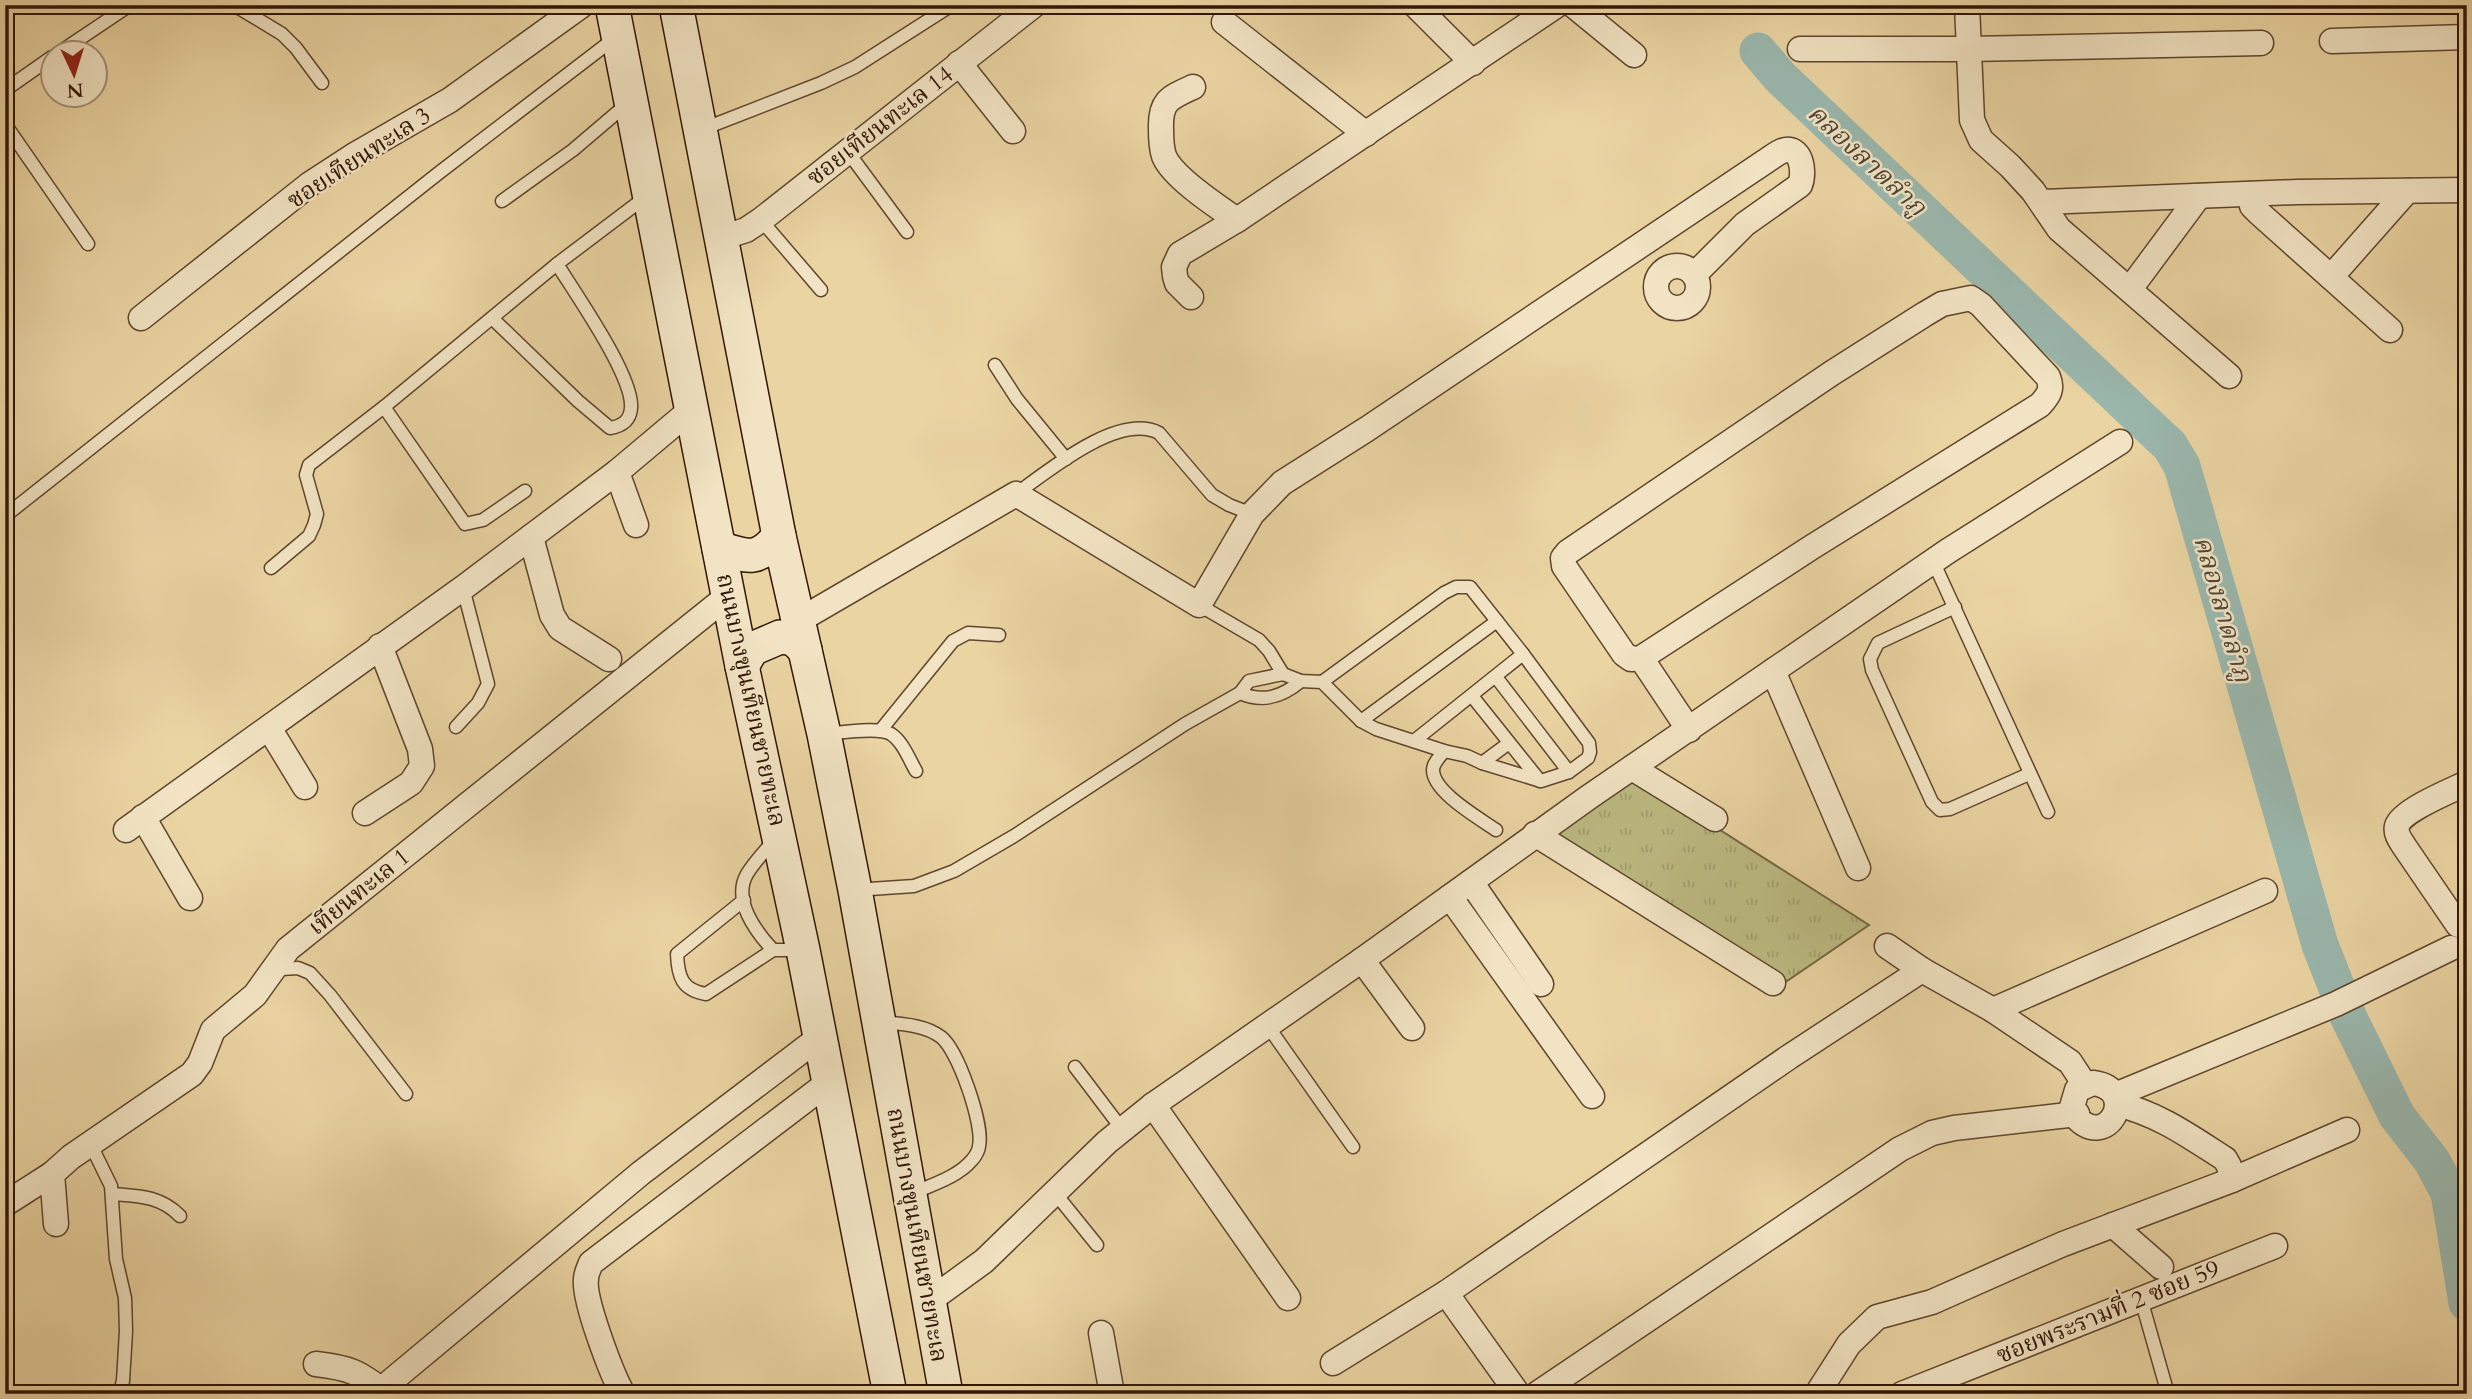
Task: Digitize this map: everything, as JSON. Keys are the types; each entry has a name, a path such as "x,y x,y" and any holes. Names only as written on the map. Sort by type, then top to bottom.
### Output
{"main road":[{"name":"ถนนบางขุนเทียนชายทะเล","path":"676,5 779,536 824,734 855,890 946,1394"},
{"name":"ถนนบางขุนเทียนชายทะเล","path":"615,20 742,666 779,835 788,950 820,1037 890,1394"},
{"path":"719,548 743,556 758,555 767,551 779,536"},
{"path":"742,666 752,649 780,637 794,639 802,636"}],"street":[{"name":"ซอยเทียนทะเล 3","path":"141,318 310,184 450,100 582,5"},
{"name":"ซอยเทียนทะเล 14","path":"721,238 746,230 761,220 1034,5"},
{"path":"1415,5 1473,63"},
{"path":"1191,297 1177,283 1175,276 1174,267 1180,254 1237,220 1557,5"},
{"path":"1573,5 1634,55"},
{"path":"1967,5 1972,121 1980,140 2010,166 2043,202 2059,229 2229,376"},
{"path":"1224,22 1366,134"},
{"path":"2332,41 2467,37"},
{"path":"1800,49 1968,49 2261,43"},
{"path":"959,63 1013,131"},
{"path":"1193,87 1167,100 1161,111 1164,158 1173,171 1237,220"},
{"path":"802,636 1016,494 1199,605 1252,513 1282,483 1367,429 1766,161 1782,151 1797,153 1802,164 1803,177 1800,185 1745,224 1695,274"},
{"path":"2043,202 2250,194 2467,190"},
{"path":"2331,277 2407,191"},
{"path":"2250,194 2252,205 2259,214 2390,330"},
{"path":"2130,289 2199,196"},
{"path":"1971,298 1981,305 2048,377 2051,386 2048,396 2040,405 1641,658 1631,659 1624,654 1564,566 1563,558 1568,552 1832,373 1942,304 1971,298"},
{"path":"190,898 134,824 463,588 618,472 692,410"},
{"path":"929,1301 984,1261 1122,1129 1153,1105 1362,960 1535,834 1933,561 2120,442"},
{"path":"618,472 636,525"},
{"path":"531,537 556,621 561,628 609,659"},
{"name":"เทียนทะเล 1","path":"5,1204 52,1174 90,1143 122,1124 192,1074 201,1063 213,1030 255,995 288,949 729,595"},
{"path":"365,813 411,783 422,766 420,750 380,646"},
{"path":"1641,658 1689,730"},
{"path":"1773,671 1858,868"},
{"path":"270,728 305,787"},
{"path":"1632,768 1715,819"},
{"path":"2116,1099 2378,986 2461,939 2397,834 2397,825 2432,800 2467,783"},
{"path":"1535,834 1773,983"},
{"path":"1471,882 1541,984"},
{"path":"1993,1010 2265,891"},
{"path":"1450,897 1592,1096"},
{"path":"1887,946 1922,970 1993,1010 2070,1062 2085,1085"},
{"path":"1362,960 1412,1028"},
{"path":"1334,1363 1447,1293 1777,1065 1922,970"},
{"path":"316,1364 347,1367 386,1393 390,1382 630,1181 820,1037"},
{"path":"614,1390 588,1303 586,1279 591,1263 829,1082"},
{"path":"2102,1084 2110,1088 2116,1099 2113,1118 2102,1127 2093,1127 2075,1116 2077,1114 2072,1107 2073,1098 2077,1090 2085,1085 2102,1084"},
{"path":"2116,1099 2158,1117 2225,1159 2230,1166 2232,1180"},
{"path":"1153,1105 1288,1298"},
{"path":"1447,1293 1519,1393 1900,1149 1932,1133 1954,1128 2077,1114"},
{"path":"1817,1394 1849,1345 1877,1317 1932,1302 2063,1244 2232,1180 2347,1130"},
{"path":"52,1174 56,1224"},
{"path":"2113,1225 2161,1267"},
{"name":"ซอยพระรามที่ 2 ซอย 59","path":"1902,1394 2276,1246"},
{"path":"1101,1334 1112,1394"}],"lane":[{"path":"81,38 130,5"},
{"path":"234,5 282,34 322,83"},
{"path":"701,130 855,67 952,5"},
{"path":"5,516 429,181 615,20"},
{"path":"5,90 38,67"},
{"path":"502,201 573,150 630,102"},
{"path":"5,124 88,244"},
{"path":"848,152 907,232"},
{"path":"271,568 309,536 314,525 317,514 306,475 309,465 384,407 557,264 650,194"},
{"path":"761,220 821,290"},
{"path":"492,318 610,428 619,427 627,421 631,409 630,396 621,371 557,264"},
{"path":"996,365 1017,399 1066,460"},
{"path":"384,407 465,524 483,520 525,491"},
{"path":"1016,494 1066,460 1107,437 1131,428 1150,428 1159,433 1212,495 1229,505 1252,513"},
{"path":"1933,561 2048,812"},
{"path":"855,890 914,886 954,871 1014,836 1185,724 1240,693 1250,681 1283,674 1301,681 1322,682 1456,587 1470,587 1589,743 1591,752 1588,758 1569,772 1541,781 1482,763 1467,755 1444,751 1376,729 1361,721 1322,682"},
{"path":"456,727 478,703 488,684 463,588"},
{"path":"1199,605 1259,640 1283,674"},
{"path":"1955,607 1878,643 1870,659 1872,670 1932,802 1940,810 1950,809 2029,774"},
{"path":"1361,721 1497,621"},
{"path":"880,730 954,641 968,633 999,635"},
{"path":"1413,741 1523,654"},
{"path":"1496,677 1569,772"},
{"path":"1240,693 1254,699 1287,693 1301,681"},
{"path":"1472,696 1541,781"},
{"path":"824,734 880,730 891,734 916,771"},
{"path":"1482,763 1509,743"},
{"path":"1444,751 1434,764 1435,779 1445,793 1496,830"},
{"path":"744,900 677,954 678,972 686,986 694,992 706,994 788,950 754,928 743,892 746,876 779,835"},
{"path":"276,966 310,972 406,1094"},
{"path":"879,1021 918,1026 940,1035 951,1048 962,1069 979,1130 980,1145 972,1160 960,1171 910,1194"},
{"path":"1268,1025 1353,1147"},
{"path":"1075,1067 1122,1129"},
{"path":"90,1143 113,1194 115,1246 125,1298 126,1320 123,1381 119,1394"},
{"path":"1055,1193 1097,1245"},
{"path":"113,1194 149,1197 163,1202 180,1216"},
{"path":"2141,1299 2168,1394"}],"green space":[{"path":"1634,775 1869,925 1787,981 1552,833"}],"waterway":[{"name":"คลองลาดลำภู","path":"1758,51 1780,77 2170,446 2182,466 2320,945 2348,1016 2397,1116 2432,1161 2449,1193 2467,1303"}]}
